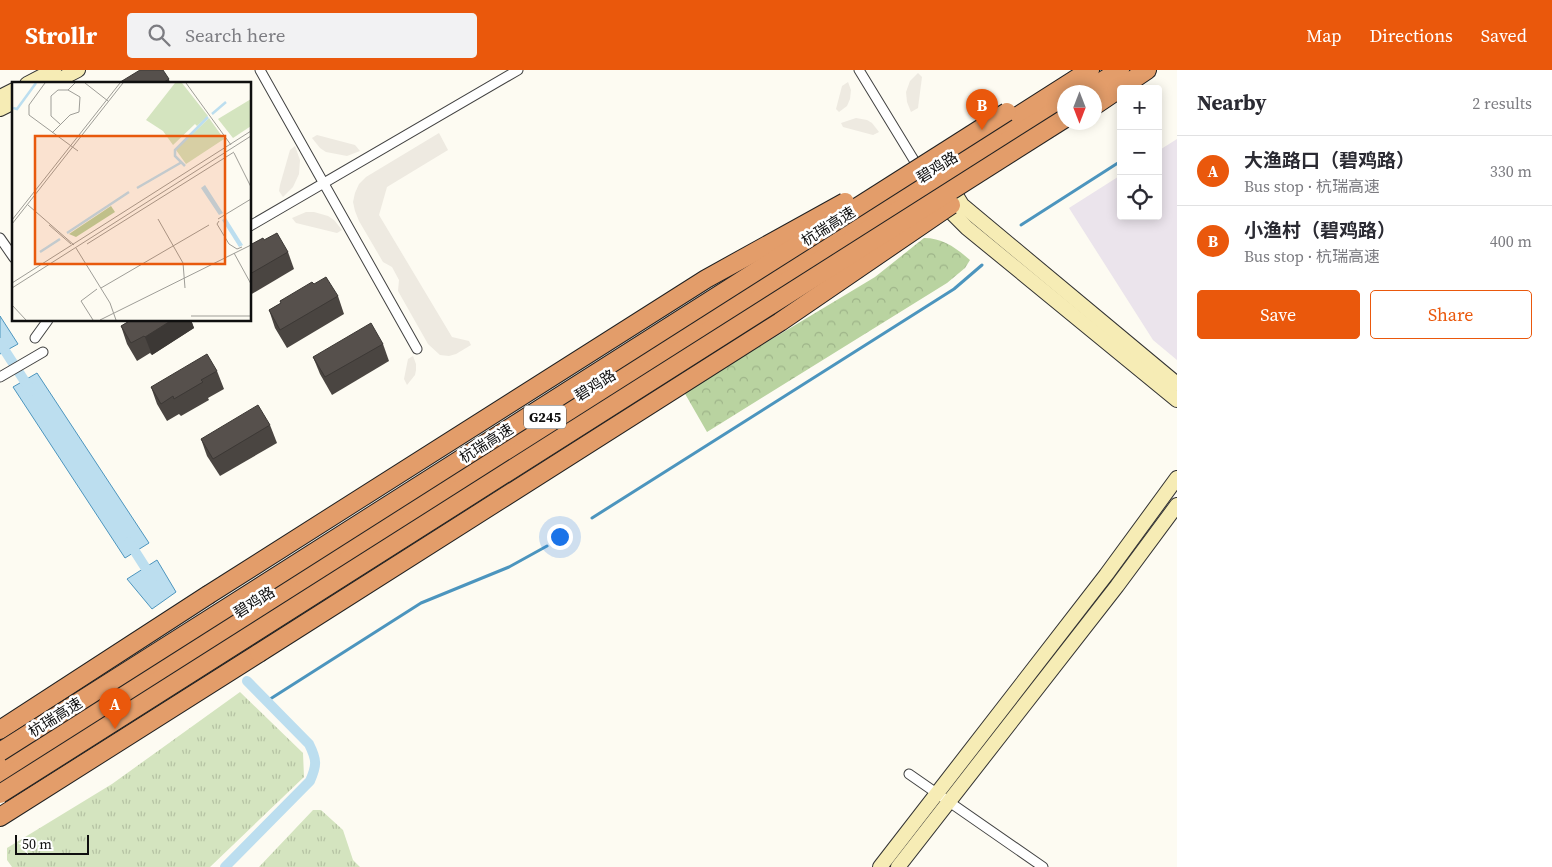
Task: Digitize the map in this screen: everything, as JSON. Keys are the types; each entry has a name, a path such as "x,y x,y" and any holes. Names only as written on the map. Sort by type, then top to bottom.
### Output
{"highway":[{"name":"杭瑞高速","path":"0,752 1073,70"},
{"name":"碧鸡路","path":"0,781 935,181 1090,70"},
{"path":"1096,85 1120,70"},
{"path":"1102,95 1142,70"},
{"path":"1102,101 1147,70"},
{"name":"碧鸡路","path":"0,764 935,181 1057,109"},
{"path":"0,730 208,595 706,279 1007,112"},
{"path":"0,794 1057,123"},
{"path":"0,817 780,322 1058,130"}],"street":[{"path":"31,82 54,70"},
{"path":"55,82 78,70"},
{"path":"260,70 417,349"},
{"path":"251,225 518,70"},
{"path":"859,70 935,181 951,212 1177,400"},
{"path":"0,97 12,91"},
{"path":"0,109 12,103"},
{"path":"935,181 1177,384"},
{"path":"0,238 12,255"},
{"path":"35,338 47,321"},
{"path":"0,377 43,352"},
{"path":"880,867 1106,575 1177,478"},
{"path":"898,867 1177,506"},
{"path":"910,774 1043,867"}],"shaded area":[{"path":"918,73 922,77 918,108 911,112 906,92 910,81"},
{"path":"848,82 851,90 850,99 847,106 839,112 836,109 842,86"},
{"path":"856,118 872,123 879,132 873,135 843,127 841,123"},
{"path":"439,133 448,150 387,187 379,215 452,337 469,341 471,345 449,356 440,355 428,344 398,291 399,280 392,267 383,262 359,221 353,202 359,184 366,177"},
{"path":"317,135 355,145 360,151 347,156 326,152 312,138"},
{"path":"1177,139 1177,360 1153,340 1069,208 1117,178 1117,220 1162,220 1162,148"},
{"path":"295,146 300,160 299,174 293,187 283,197 279,191 280,185 290,150"},
{"path":"306,212 328,216 342,230 337,233 296,223 292,218"},
{"path":"413,356 416,364 415,375 407,385 404,379 408,359"}],"green space":[{"path":"924,238 931,238 949,245 970,260 965,268 947,283 707,432 684,392 875,277"},
{"path":"240,692 303,753 304,777 210,867 12,867 7,860 7,848 112,784"},
{"path":"313,810 321,810 343,830 353,860 360,867 259,867"}],"water":[{"path":"0,316 18,344 0,354"},
{"path":"37,373 149,543 125,558 13,387"},
{"path":"157,560 176,592 152,609 127,579"}],"building":[{"path":"140,70 163,70 169,79 164,82 120,82"},
{"path":"277,233 288,252 251,273 251,244 263,238 264,240"},
{"path":"326,277 338,296 280,330 269,310 281,303 280,301 312,282 314,284"},
{"path":"129,321 170,321 145,337 131,343 121,326"},
{"path":"371,323 383,344 325,377 313,357"},
{"path":"207,354 217,371 201,380 203,382 174,399 173,396 161,404 151,387"},
{"path":"258,405 270,425 213,459 201,439"}],"waterway":[{"path":"1021,225 1117,164"},
{"path":"592,518 954,289 982,265"},
{"path":"0,343 31,391"},
{"path":"129,542 152,578"},
{"path":"267,701 421,603 509,567 547,546"},
{"path":"225,867 310,781 315,766 314,754 309,744 247,681"}],"place":[{"name":"小渔村（碧鸡路）","path":"982,130"},
{"name":"大渔路口（碧鸡路）","path":"115,729"}]}
